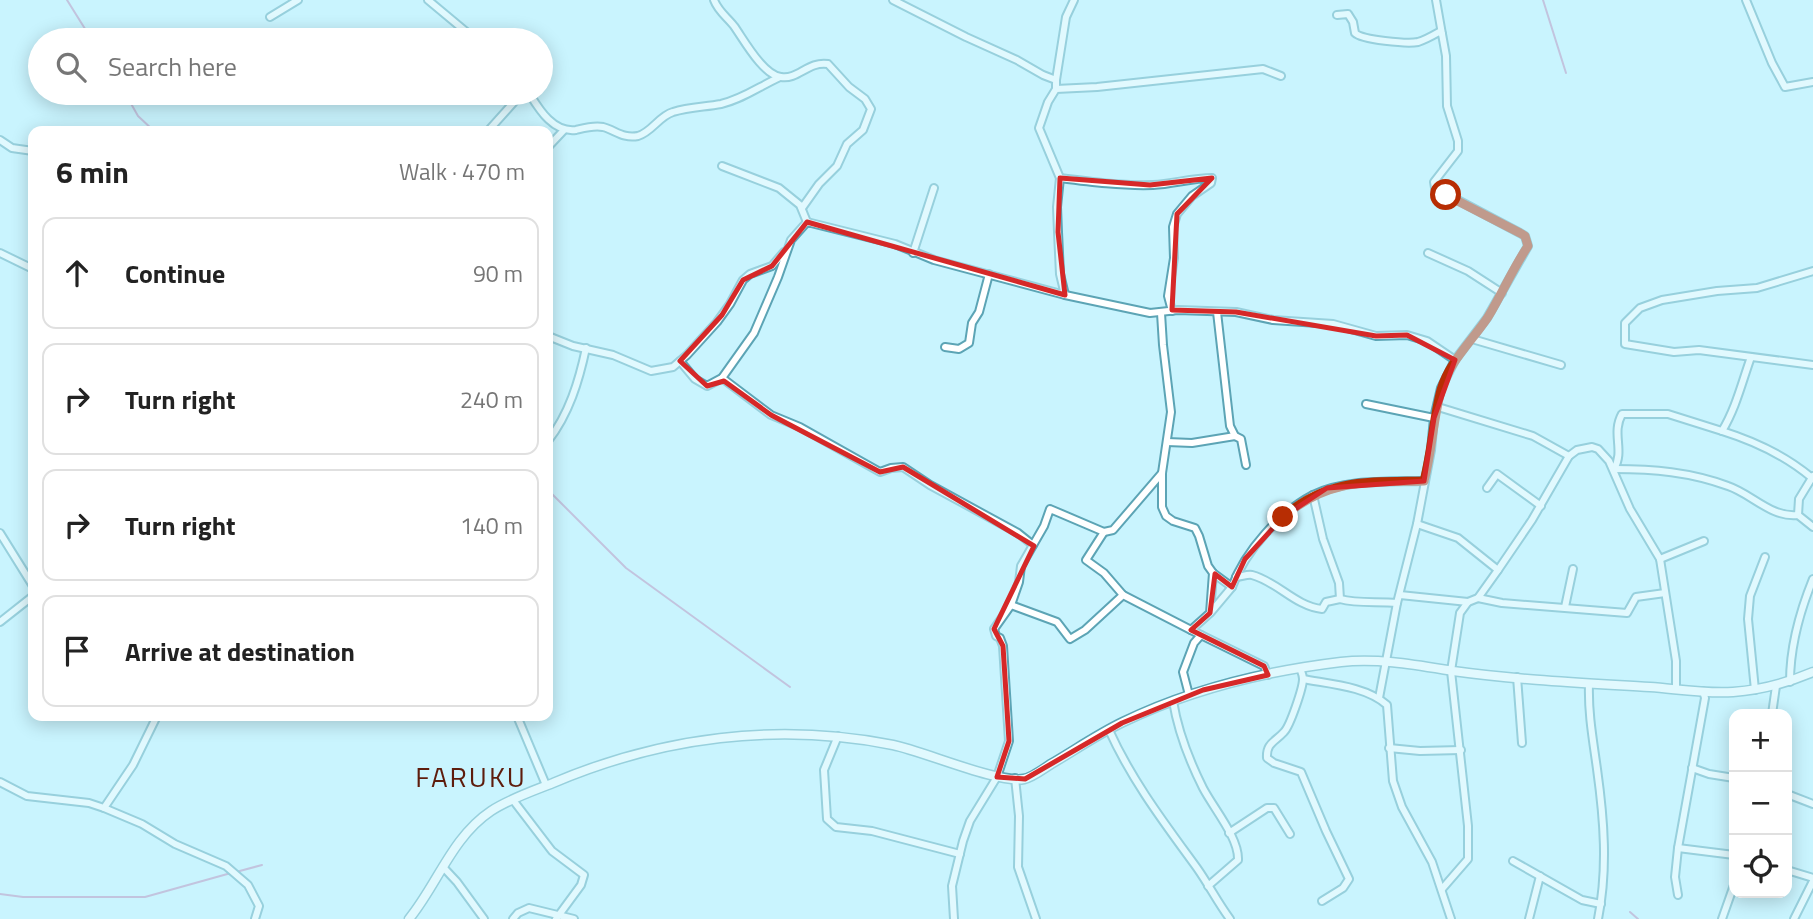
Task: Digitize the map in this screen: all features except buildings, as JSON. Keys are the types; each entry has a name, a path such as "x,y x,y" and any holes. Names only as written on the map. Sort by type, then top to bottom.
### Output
{"street":[{"path":"270,17 298,0"},
{"path":"428,0 462,28"},
{"path":"714,0 745,44 769,71 780,77"},
{"path":"893,0 1056,80"},
{"path":"1065,295 1060,274 1058,232 1060,178 1039,128 1048,102 1056,89 1066,18 1074,0"},
{"path":"1379,698 1397,603 1417,524 1441,388 1455,360 1472,339 1528,246 1525,236 1435,188 1434,182 1458,151 1458,141 1447,107 1446,56 1436,0"},
{"path":"1746,0 1785,87 1813,82"},
{"path":"1337,15 1348,14 1355,33 1364,39 1412,43 1439,32 1442,34"},
{"path":"553,142 564,130 595,126 621,136 639,136 660,118 675,111 721,104 780,77 799,73 813,65 828,64 849,87 865,99 871,109 863,130 847,144 837,166 819,184 802,208"},
{"path":"1056,89 1263,69 1281,76"},
{"path":"492,126 511,105"},
{"path":"535,105 564,130"},
{"path":"0,140 12,148 28,150"},
{"path":"722,166 779,188 802,208 807,222"},
{"path":"1060,178 1150,185 1189,178 1212,178 1211,183 1192,196 1177,214 1168,296 1172,311"},
{"path":"913,253 934,188"},
{"path":"807,222 895,244 913,253 1065,295 1150,313 1236,312 1273,320 1320,322 1376,335 1407,335 1427,341 1455,360"},
{"path":"680,361 695,379 707,386 722,378 754,333 788,248 799,228 807,222"},
{"path":"553,337 652,371 673,367 722,315 743,280 750,274 772,267 788,248"},
{"path":"0,253 28,267"},
{"path":"1428,253 1468,271 1502,292"},
{"path":"1813,271 1757,288 1662,300 1640,308 1625,323 1625,344 1674,352 1699,350 1813,365"},
{"path":"945,347 959,349 969,342 972,323 979,312 989,274"},
{"path":"1217,312 1230,426 1235,436"},
{"path":"1161,313 1171,412 1162,473 1162,507 1173,522 1195,528 1208,566 1232,587"},
{"path":"1472,339 1561,365"},
{"path":"553,432 565,413 580,376 586,348"},
{"path":"1722,431 1747,376 1751,357"},
{"path":"722,378 771,415 800,427 880,472 903,467 930,485 1018,533 1033,545"},
{"path":"1366,404 1434,418"},
{"path":"1438,407 1532,436 1569,456"},
{"path":"1614,469 1619,460 1617,423 1622,414 1668,414 1722,431 1793,462 1812,477 1799,499 1798,515"},
{"path":"1167,442 1192,443 1235,436 1241,439 1246,465"},
{"path":"1478,598 1541,506 1569,456 1577,450 1592,447 1598,449 1614,469 1630,509 1660,559 1676,661 1676,688"},
{"path":"1614,469 1659,470 1686,474 1731,487 1760,505 1786,516 1798,515 1813,527"},
{"path":"954,919 952,886 970,821 996,776 1009,741 1003,646 994,629 1010,605 1019,582 1021,566 1044,526 1050,509 1104,532 1113,530 1162,473"},
{"path":"1487,488 1497,474 1541,506"},
{"path":"1191,630 1232,587 1245,559 1262,539 1290,510 1313,495 1327,488 1371,482 1424,481"},
{"path":"1313,495 1323,539 1339,583 1340,599"},
{"path":"1417,524 1458,538 1498,569"},
{"path":"1104,532 1086,560 1104,573 1123,596 1264,666 1268,675"},
{"path":"0,533 28,578"},
{"path":"1660,559 1704,541"},
{"path":"1755,690 1748,619 1750,596 1765,557"},
{"path":"1565,607 1573,569"},
{"path":"1210,613 1213,573"},
{"path":"1236,577 1249,574 1276,586 1311,608 1322,609 1326,602 1340,599 1353,603 1397,603"},
{"path":"1790,682 1790,663 1813,579"},
{"path":"1400,595 1468,602 1478,598 1502,603 1627,612 1636,597 1665,593"},
{"path":"1010,605 1058,622 1070,639 1085,630 1123,596"},
{"path":"0,622 28,600"},
{"path":"1441,889 1468,859 1468,827 1451,671 1460,613 1468,602"},
{"path":"1189,695 1183,672 1194,643 1201,635"},
{"path":"409,919 470,830 491,811 594,765 662,746 765,734 838,736 896,746 996,776 1025,779 1109,730 1173,701 1300,668 1385,660 1451,671 1728,693 1776,686 1813,672"},
{"path":"1300,668 1303,679 1286,731 1266,749 1267,758 1274,764 1301,772 1349,879 1343,888 1322,901"},
{"path":"1517,677 1522,743"},
{"path":"1303,679 1359,691 1379,698 1387,705 1393,781 1402,807 1432,862 1451,919"},
{"path":"1590,684 1588,708 1606,862 1598,919"},
{"path":"1773,709 1776,686"},
{"path":"1678,895 1675,877 1678,848 1705,698 1703,691"},
{"path":"1173,701 1181,738 1203,789 1238,846 1238,860 1208,886"},
{"path":"104,808 133,765 155,721"},
{"path":"519,721 546,785"},
{"path":"1109,730 1121,757 1144,794 1230,919"},
{"path":"838,736 824,769 827,819 836,827 872,831 960,854"},
{"path":"1390,748 1420,751 1461,750"},
{"path":"1692,768 1729,777"},
{"path":"1015,778 1019,816 1018,867 1036,919"},
{"path":"0,782 27,796 89,803 104,808 226,866 248,884 259,906 255,919"},
{"path":"1792,796 1813,804"},
{"path":"513,800 552,851 584,875 557,918"},
{"path":"1229,833 1267,808 1274,808 1290,834"},
{"path":"1678,848 1729,854"},
{"path":"1513,861 1582,900 1601,904"},
{"path":"443,867 484,919"},
{"path":"1792,872 1813,879 1794,919"},
{"path":"1530,919 1540,876"},
{"path":"1722,919 1729,898"},
{"path":"513,919 518,913 529,908 557,918 574,919"}],"highlighted area":[{"path":"1060,178 1150,185 1212,178 1177,214 1172,310 1236,312 1376,336 1407,335 1455,360 1434,418 1424,481 1327,488 1283,517 1245,559 1232,587 1215,574 1210,613 1191,630 1264,666 1268,675 1203,690 1122,723 1025,779 997,777 1009,741 1003,646 994,629 1034,546 903,467 880,472 771,415 724,381 707,386 680,361 722,315 743,280 772,266 807,222 1065,295 1058,232"}],"waterway":[{"path":"67,0 84,28"},
{"path":"1543,0 1566,73"},
{"path":"132,105 149,126"},
{"path":"553,495 626,568 790,687"},
{"path":"236,872 262,865"},
{"path":"0,894 23,897 145,897 231,873"},
{"path":"1630,912 1638,919"}],"district":[{"name":"FARUKU","path":"471,777"}],"route":[{"path":"1283,517 1307,498 1327,488 1371,482 1424,481 1441,388 1455,360 1487,318 1528,246 1525,236 1446,195"}]}
